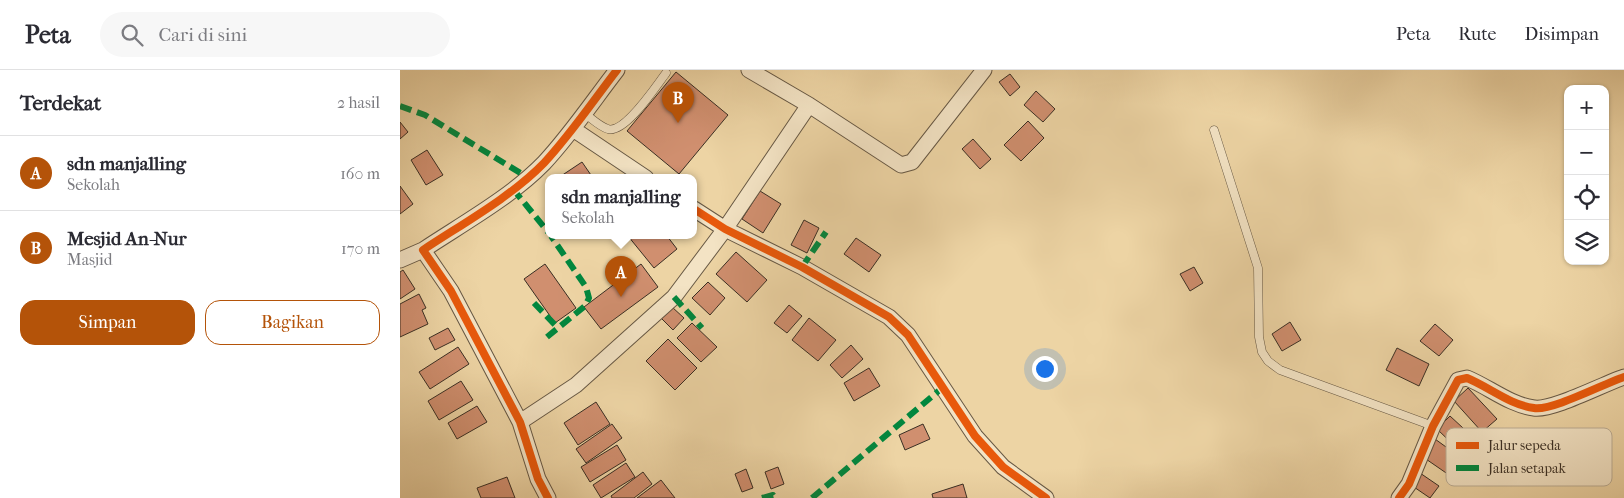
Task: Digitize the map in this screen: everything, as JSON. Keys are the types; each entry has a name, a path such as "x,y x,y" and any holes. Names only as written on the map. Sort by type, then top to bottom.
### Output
{"street":[{"path":"400,260 422,250 513,188 542,164 573,129 617,70"},
{"path":"749,70 809,105 895,162 907,165 916,157 984,70"},
{"path":"520,422 576,385 674,297 725,228 809,105"},
{"path":"573,129 640,174"},
{"path":"697,211 725,228 889,316 908,335 975,436 1003,466 1046,498"},
{"path":"422,250 450,292 520,422 538,479 548,498"},
{"path":"1399,498 1409,484 1433,426 1458,380 1467,378 1497,394 1534,408 1550,407 1624,377"}],"lane":[{"path":"584,114 607,129 617,129 633,116 666,73"},
{"path":"1214,130 1258,268 1259,337 1262,352 1268,361 1280,370 1433,426"}],"building":[{"path":"676,72 728,115 679,174 627,131"},
{"path":"1010,74 1020,87 1010,96 999,82"},
{"path":"1036,91 1055,109 1043,122 1024,105"},
{"path":"1028,121 1044,138 1021,161 1004,145"},
{"path":"400,122 408,132 400,139"},
{"path":"973,139 991,159 980,169 962,149"},
{"path":"427,150 443,175 426,185 411,160"},
{"path":"582,162 590,174 564,174"},
{"path":"400,186 413,204 400,214"},
{"path":"760,191 781,204 763,233 742,219"},
{"path":"804,220 819,228 807,253 791,245"},
{"path":"856,238 881,255 869,272 844,254"},
{"path":"630,239 669,239 677,249 654,268"},
{"path":"736,252 767,280 747,302 716,274"},
{"path":"545,264 576,308 555,323 524,279"},
{"path":"641,264 658,287 601,329 584,307"},
{"path":"1194,267 1203,283 1190,291 1180,274"},
{"path":"403,270 415,289 400,299 400,272"},
{"path":"708,282 725,298 710,315 692,298"},
{"path":"419,294 426,308 422,310 428,324 400,337 400,304"},
{"path":"789,305 802,316 787,333 774,323"},
{"path":"672,307 684,318 673,330 661,318"},
{"path":"809,318 836,340 818,361 792,340"},
{"path":"1290,322 1301,340 1282,351 1272,334"},
{"path":"692,323 717,347 701,362 677,338"},
{"path":"1435,324 1453,340 1439,356 1420,341"},
{"path":"448,328 455,340 435,350 429,338"},
{"path":"668,339 697,368 675,390 646,361"},
{"path":"851,345 863,359 842,378 830,365"},
{"path":"458,347 469,364 430,389 419,372"},
{"path":"1397,348 1429,364 1419,386 1386,370"},
{"path":"869,368 880,386 854,401 844,383"},
{"path":"461,381 473,400 439,420 428,401"},
{"path":"1468,388 1497,419 1487,428 1478,428 1454,401"},
{"path":"596,402 610,424 578,445 564,423"},
{"path":"477,406 487,422 457,439 448,423"},
{"path":"1450,416 1463,428 1446,428 1446,438 1437,429"},
{"path":"612,424 622,438 586,463 576,449"},
{"path":"923,424 930,439 905,450 899,435"},
{"path":"1435,439 1446,447 1446,473 1423,457"},
{"path":"617,445 626,460 590,482 581,467"},
{"path":"626,463 635,477 601,498 593,485"},
{"path":"778,467 784,484 771,489 765,472"},
{"path":"746,469 753,488 742,492 735,474"},
{"path":"643,472 652,484 634,498 612,498 611,496"},
{"path":"1420,473 1439,486 1430,498 1411,485"},
{"path":"507,477 515,498 481,498 477,488"},
{"path":"661,480 675,498 637,498"},
{"path":"963,484 967,498 933,498 932,494"}],"marked path":[{"path":"400,106 425,115 527,177"},
{"path":"513,189 545,228"},
{"path":"802,267 826,232"},
{"path":"547,337 585,306 589,298 586,287 553,239"},
{"path":"674,297 702,328"},
{"path":"534,303 558,328"},
{"path":"812,498 942,388"},
{"path":"762,498 773,495 775,498"}],"cycle path":[{"path":"548,498 538,479 520,422 451,291 423,250 486,210 517,187 544,163 617,70"},
{"path":"697,211 725,229 802,267 889,317 908,335 975,436 1003,467 1046,498"},
{"path":"1399,498 1409,484 1433,426 1458,380 1467,378 1508,400 1525,406 1542,408 1565,401 1624,377"}],"place":[{"name":"Mesjid An-Nur","path":"678,123"},
{"name":"sdn manjalling","path":"621,297"}]}
